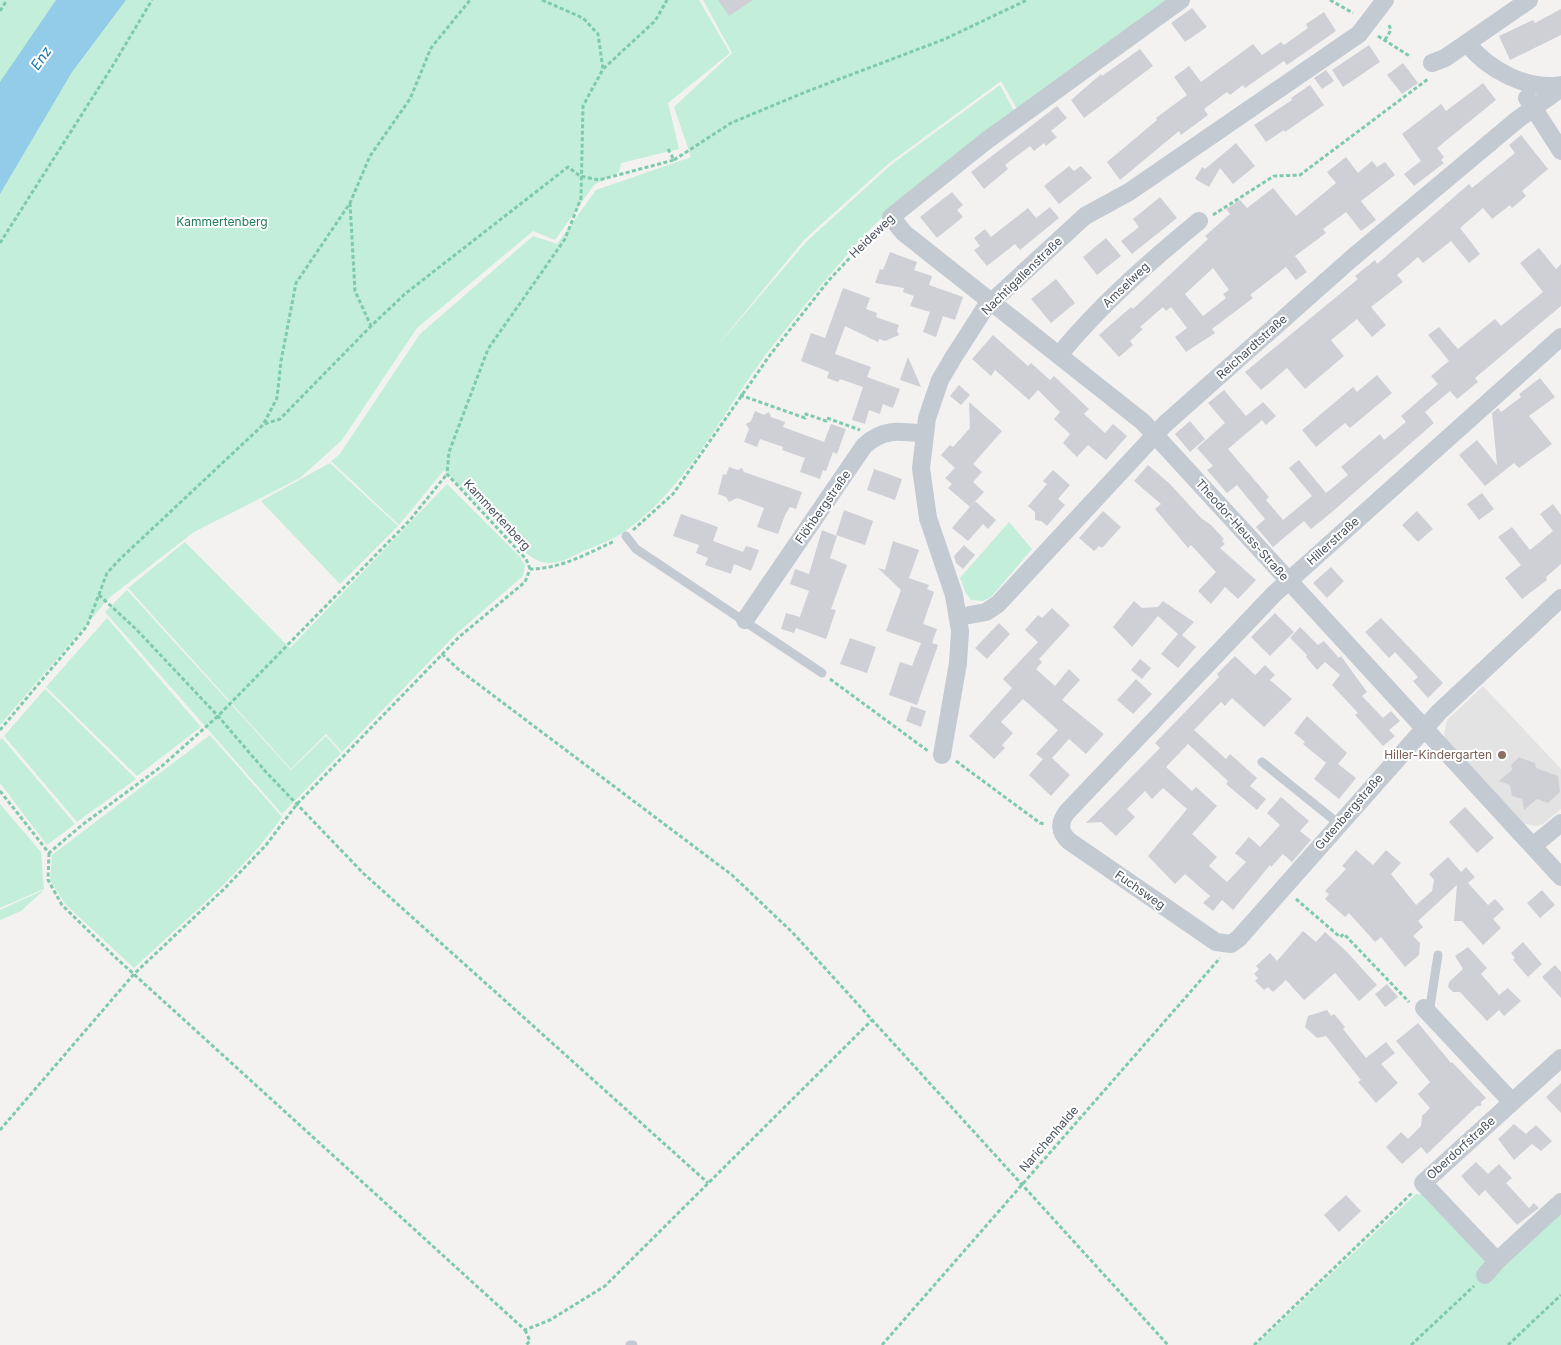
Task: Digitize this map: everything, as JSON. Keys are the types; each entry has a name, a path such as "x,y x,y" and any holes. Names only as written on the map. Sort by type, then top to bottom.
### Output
{"street":[{"name":"Heideweg","path":"891,217 986,141 1181,0"},
{"name":"Nachtigallenstraße","path":"942,755 958,664 960,646 959,617 925,505 921,468 924,434 940,380 985,308 1085,216 1129,192 1359,34 1386,0"},
{"path":"1432,63 1441,60 1529,0"},
{"path":"1467,43 1478,57 1528,84 1561,87"},
{"path":"1528,84 1525,94 1561,151"},
{"name":"Reichardtstraße","path":"959,617 986,612 998,604 1155,434 1351,259 1561,87"},
{"name":"Theodor-Heuss-Straße","path":"891,217 904,233 1143,422 1561,876"},
{"name":"Amselweg","path":"1059,355 1072,339 1147,264 1199,221"},
{"name":"Hillerstraße","path":"1060,827 1067,812 1289,581 1561,337"},
{"path":"872,439 892,431 924,434"},
{"name":"Flöhbergstraße","path":"744,620 864,446 872,439"},
{"name":"Gutenbergstraße","path":"1227,945 1239,938 1424,729 1561,598"},
{"path":"1534,845 1561,823"},
{"name":"Fuchsweg","path":"1060,827 1069,841 1216,942 1227,945"},
{"path":"1426,1011 1512,1102"},
{"name":"Oberdorfstraße","path":"1497,1261 1423,1183 1561,1058"},
{"path":"1485,1275 1497,1261 1561,1202"}],"lane":[{"path":"626,536 636,549 822,673"},
{"path":"1262,762 1339,824"},
{"path":"1426,1011 1438,955"}],"path":[{"path":"0,11 7,0"},
{"path":"0,243 107,76 152,0"},
{"path":"0,730 87,626 107,574 120,559 264,424 277,398 281,360 296,283 350,203 370,156 410,99 431,48 470,0"},
{"path":"542,0 583,18 598,34 603,69"},
{"name":"Kammertenberg","path":"530,569 526,559 447,474 449,452 488,349 565,239 581,198 583,106 603,69 655,21 666,0"},
{"path":"264,424 280,419 370,326 406,293 568,168 580,176 599,180 674,160 731,123 808,91 945,39 1028,0"},
{"path":"1330,0 1353,13"},
{"path":"1385,40 1411,57"},
{"path":"1199,221 1209,218 1274,176 1300,176 1434,75 1432,63"},
{"path":"667,146 674,160"},
{"path":"350,203 354,291 370,326"},
{"name":"Heideweg","path":"530,569 548,568 564,564 626,536 674,494 740,395 829,280 866,238 891,217"},
{"path":"740,395 805,418 806,414 826,421 827,418 866,432 872,439"},
{"path":"49,853 82,825 162,766 218,716 410,520 447,474"},
{"path":"0,1130 134,974 224,889 266,845 296,804 442,654 459,637 525,582 530,569"},
{"path":"99,595 136,629 218,716 296,804 363,872 708,1183"},
{"path":"442,654 458,669 740,881 782,921 1168,1345"},
{"path":"0,791 49,853 48,880 62,904 134,974 525,1330 530,1341 526,1345"},
{"path":"1283,888 1340,937 1344,934 1408,1002 1426,1011"},
{"name":"Narichenhalde","path":"882,1345 1228,949 1227,945"},
{"path":"525,1330 550,1320 605,1286 872,1020"},
{"path":"1254,1345 1423,1183"},
{"path":"1411,1345 1485,1275"},
{"path":"1508,1345 1561,1295"}],"shaded area":[{"name":"Hiller-Kindergarten","path":"1483,686 1561,769 1561,809 1543,824 1536,826 1521,823 1446,741 1444,734 1447,720"}],"green space":[{"name":"Kammertenberg","path":"0,0 699,0 730,53 668,103 679,149 621,163 619,172 594,185 555,240 533,231 417,328 342,440 300,478 194,532 110,597 0,725"},
{"path":"703,0 1169,0 1018,111 1001,81 888,164 804,240 712,352 807,241 892,164 1000,85 1015,113 917,187 863,237 767,353 685,472 647,514 624,532 561,561 547,563 540,561 525,552 444,470 399,525 331,461 339,455 420,334 533,236 557,244 596,190 691,157 674,107 732,53"},
{"path":"330,463 398,526 340,584 261,501"},
{"path":"447,484 520,557 525,565 523,576 456,634 342,752 326,734 291,769 128,588 185,542 290,648"},
{"path":"1009,522 1032,549 991,597 983,601 971,600 960,578"},
{"path":"127,590 291,770 326,736 341,753 282,814 105,612"},
{"path":"107,618 201,727 137,776 46,687"},
{"path":"45,689 136,779 77,822 4,736"},
{"path":"210,735 282,817 231,878 134,968 65,904 50,880 52,855"},
{"path":"2,738 75,824 47,845 0,783 0,740"},
{"path":"0,804 41,852 44,889 0,908"},
{"path":"44,890 21,911 0,920 0,910"},
{"path":"1416,1194 1428,1195 1485,1255 1485,1270 1561,1207 1561,1345 1256,1345"}],"water":[{"name":"Enz","path":"56,0 126,0 72,72 0,194 0,82"}],"building":[{"path":"718,0 753,0 729,16"},
{"path":"1192,8 1207,27 1185,42 1171,23"},
{"path":"1561,9 1561,35 1510,60 1499,36 1533,20 1535,23"},
{"path":"1324,12 1336,31 1287,65 1284,61 1245,88 1243,85 1230,95 1227,92 1204,109 1208,115 1181,135 1179,131 1120,180 1107,162 1157,120 1156,118 1187,95 1174,77 1189,66 1201,82 1253,44 1262,55 1281,42 1284,45 1308,28 1306,24"},
{"path":"1369,45 1380,62 1343,87 1332,70"},
{"path":"1140,49 1153,66 1084,118 1071,100 1101,74 1102,76"},
{"path":"1403,63 1418,83 1402,94 1387,75"},
{"path":"1326,70 1334,81 1322,89 1314,78"},
{"path":"1483,83 1496,100 1437,148 1444,157 1441,160 1444,163 1414,186 1404,174 1421,161 1402,134 1441,104 1446,111"},
{"path":"1310,85 1324,105 1285,132 1284,130 1266,142 1254,125 1292,100 1291,98"},
{"path":"1057,106 1067,118 1051,131 1057,137 1046,146 1044,143 1034,151 1030,146 1005,165 1008,169 984,189 971,172"},
{"path":"1521,135 1548,169 1522,191 1526,196 1512,208 1510,205 1492,219 1483,208 1460,228 1480,254 1469,263 1451,241 1423,263 1418,257 1397,275 1403,282 1371,307 1386,325 1372,337 1357,319 1331,340 1344,356 1305,389 1287,368 1261,390 1245,372 1358,279 1355,276 1375,260 1377,264 1469,184 1472,188 1515,153 1509,145"},
{"path":"1236,143 1255,166 1233,184 1220,168 1209,187 1195,179 1202,167 1205,169"},
{"path":"1346,157 1358,173 1372,161 1377,167 1385,162 1395,175 1361,201 1376,220 1361,231 1346,212 1323,229 1326,233 1295,256 1307,272 1296,280 1286,267 1250,295 1253,298 1212,329 1215,333 1186,352 1175,337 1187,328 1171,307 1166,311 1163,307 1140,327 1143,329 1130,341 1133,345 1119,357 1099,335 1131,307 1133,309 1208,239 1205,236 1230,214 1226,209 1240,200 1247,208 1273,188 1296,216 1336,183 1327,172","holes":["1213,268 1229,290 1223,294 1226,298 1203,316 1185,294"]},
{"path":"1069,166 1074,171 1081,166 1092,178 1059,204 1044,186"},
{"path":"952,192 963,205 957,210 963,217 937,238 920,217"},
{"path":"1160,197 1177,218 1132,254 1121,241 1139,227 1133,219"},
{"path":"1050,207 1059,218 1020,250 1015,244 987,266 974,250 980,246 974,238 985,229 991,237 1028,208 1036,218"},
{"path":"1106,238 1121,256 1097,275 1083,257"},
{"path":"1539,248 1556,269 1561,264 1561,306 1475,378 1478,382 1457,399 1450,391 1425,412 1434,423 1332,512 1311,529 1304,521 1273,547 1256,527 1265,519 1237,485 1227,493 1207,470 1213,466 1197,448 1225,423 1208,403 1224,390 1246,416 1263,402 1276,416 1266,425 1262,420 1228,449 1269,497 1266,500 1283,520 1312,496 1289,468 1299,460 1326,493 1348,475 1341,467 1380,434 1384,440 1406,422 1401,416 1438,384 1431,376 1449,361 1428,335 1439,327 1458,349 1495,319 1501,326 1543,292 1520,263"},
{"path":"890,252 917,262 914,270 932,276 929,285 963,297 955,320 943,316 936,337 923,332 930,312 910,306 914,296 903,292 904,288 875,283 880,269 883,270"},
{"path":"1056,279 1075,303 1051,323 1031,299"},
{"path":"843,288 870,298 866,309 877,313 876,317 899,325 897,331 899,335 885,341 879,339 878,342 845,326 835,354 871,367 867,377 900,389 893,408 883,404 880,414 869,410 865,424 852,420 863,387 840,379 838,382 827,378 829,372 801,361 811,333 825,338"},
{"path":"993,335 1028,366 1031,363 1050,380 1054,376 1089,409 1084,414 1105,433 1113,424 1127,436 1106,460 1088,445 1077,457 1063,443 1070,434 1054,419 1060,412 1038,390 1029,400 995,370 991,376 972,359"},
{"path":"908,357 921,387 900,380"},
{"path":"1377,375 1392,393 1350,428 1345,423 1316,447 1302,430 1353,387 1357,392"},
{"path":"1540,378 1555,397 1529,416 1552,444 1519,468 1514,463 1485,486 1459,455 1477,440 1497,465 1492,413 1498,408 1501,412 1521,397 1519,394"},
{"path":"959,385 970,395 961,405 950,396"},
{"path":"969,402 1002,431 973,464 982,472 973,482 984,492 970,507 948,488 952,484 945,478 955,468 941,455 950,445 953,447 970,428"},
{"path":"755,411 764,415 769,412 771,417 785,422 783,427 824,442 831,424 846,429 837,454 833,452 826,471 823,470 820,479 800,472 805,458 782,450 783,447 760,439 757,447 744,442 749,429 746,424 751,421"},
{"path":"1190,421 1205,439 1190,452 1175,434"},
{"path":"1148,465 1170,484 1201,518 1211,525 1224,539 1222,541 1225,544 1220,548 1256,580 1238,599 1225,587 1211,604 1198,591 1216,572 1191,545 1188,548 1155,509 1161,504 1134,481"},
{"path":"729,467 738,470 742,468 744,472 802,492 796,509 790,507 785,515 778,534 757,527 764,508 737,498 729,502 726,497 718,494 723,474 726,475"},
{"path":"874,469 902,479 895,500 867,490"},
{"path":"1053,470 1070,485 1058,499 1065,505 1047,526 1041,521 1035,520 1035,512 1028,506 1047,484 1043,481"},
{"path":"1482,493 1494,509 1479,520 1467,504"},
{"path":"975,501 996,520 988,529 983,524 968,541 952,528"},
{"path":"1553,504 1561,515 1561,564 1546,577 1547,580 1522,599 1505,578 1521,565 1498,537 1512,527 1530,550 1553,531 1540,514"},
{"path":"844,510 873,521 865,545 836,535"},
{"path":"1103,511 1121,527 1102,548 1099,546 1094,551 1079,538"},
{"path":"1417,511 1433,529 1418,542 1402,525"},
{"path":"681,514 718,527 713,541 743,552 746,546 759,550 751,571 734,564 731,574 705,565 708,558 696,553 699,545 673,536"},
{"path":"822,530 837,536 830,558 847,565 831,609 836,610 826,639 796,628 809,591 790,584 795,569 809,574"},
{"path":"893,541 919,550 909,578 929,585 927,589 934,592 923,624 937,629 932,643 938,645 917,705 889,695 900,662 912,666 921,643 886,631 901,590 878,568 885,570"},
{"path":"964,545 975,555 963,569 956,563 954,556"},
{"path":"1331,567 1344,581 1327,598 1313,583"},
{"path":"1134,601 1142,608 1158,607 1163,601 1194,622 1182,635 1196,647 1178,668 1161,654 1178,634 1158,616 1132,647 1113,627"},
{"path":"1052,608 1070,625 1039,659 1042,662 1036,669 1055,686 1069,669 1080,680 1062,700 1104,734 1086,754 1069,739 1052,758 1070,775 1051,796 1029,775 1043,759 1036,754 1058,730 1023,699 1001,722 1013,733 1002,745 1005,748 994,759 969,736 1012,688 1003,679 1038,642 1025,630 1038,615 1042,618"},
{"path":"786,613 800,617 794,633 781,629"},
{"path":"1275,613 1294,632 1270,656 1251,637"},
{"path":"1381,618 1443,683 1428,698 1413,681 1418,677 1395,652 1389,658 1365,632"},
{"path":"999,623 1010,634 987,659 975,648"},
{"path":"1300,627 1318,645 1324,641 1339,658 1341,656 1367,692 1362,696 1383,718 1391,711 1400,721 1389,730 1395,736 1383,746 1355,715 1358,713 1332,685 1340,675 1325,662 1317,670 1306,657 1307,655 1290,638"},
{"path":"850,638 876,647 867,673 840,664"},
{"path":"1235,656 1255,675 1265,665 1275,675 1270,680 1292,699 1264,727 1232,698 1225,706 1221,702 1194,730 1226,759 1230,754 1257,778 1250,786 1266,799 1257,810 1226,784 1228,781 1188,744 1166,767 1192,791 1196,787 1217,806 1192,834 1217,857 1209,866 1227,882 1246,862 1235,853 1249,837 1260,847 1280,825 1267,813 1281,797 1309,821 1300,831 1311,840 1292,862 1283,854 1271,867 1270,865 1233,910 1222,900 1213,911 1203,903 1210,896 1185,874 1175,884 1148,856 1187,809 1163,788 1152,799 1145,791 1127,809 1135,817 1116,836 1101,822 1086,823 1160,748 1155,743 1219,677 1217,674"},
{"path":"1140,659 1151,668 1142,679 1131,670"},
{"path":"1136,679 1152,694 1133,714 1117,700"},
{"path":"911,706 926,711 921,727 906,721"},
{"path":"1307,716 1347,753 1338,764 1356,778 1339,799 1314,779 1326,763 1303,744 1305,742 1294,733"},
{"path":"1519,757 1535,763 1536,768 1558,776 1560,792 1548,803 1537,799 1524,810 1522,799 1512,796 1510,785 1499,781 1512,770 1511,765"},
{"path":"1465,807 1494,838 1477,853 1449,822"},
{"path":"1356,850 1373,865 1386,850 1401,863 1391,874 1416,905 1432,891 1434,880 1429,874 1448,857 1461,872 1466,867 1475,877 1468,883 1488,905 1495,899 1504,909 1493,919 1501,928 1483,945 1462,921 1454,921 1457,885 1418,921 1423,927 1413,936 1420,943 1419,955 1405,967 1381,937 1375,942 1349,913 1345,917 1325,899 1329,894 1325,891 1346,869 1342,866"},
{"path":"1542,890 1555,905 1540,918 1527,903"},
{"path":"1303,931 1316,942 1325,932 1346,951 1377,985 1359,1001 1335,973 1304,1000 1286,980 1273,992 1268,987 1264,990 1255,981 1258,978 1254,974 1259,969 1256,966 1270,953 1277,961"},
{"path":"1523,942 1542,964 1528,977 1513,960 1515,958 1511,953"},
{"path":"1468,947 1487,968 1481,974 1499,995 1508,988 1521,1001 1504,1016 1499,1010 1487,1021 1460,992 1453,992 1448,987 1449,982 1463,969 1455,956"},
{"path":"1555,965 1561,972 1561,998 1542,977"},
{"path":"1387,984 1398,997 1385,1007 1375,994"},
{"path":"1327,1010 1331,1016 1334,1014 1345,1027 1343,1029 1366,1058 1386,1042 1395,1053 1381,1064 1398,1083 1376,1103 1358,1082 1361,1080 1326,1036 1317,1038 1305,1027 1308,1016"},
{"path":"1418,1023 1451,1063 1486,1098 1481,1102 1481,1106 1477,1106 1427,1154 1421,1147 1402,1164 1386,1147 1401,1132 1408,1139 1421,1126 1422,1116 1430,1108 1418,1094 1430,1082 1396,1041"},
{"path":"1561,1083 1561,1113 1546,1097"},
{"path":"1514,1124 1526,1134 1536,1125 1552,1141 1541,1151 1532,1144 1514,1160 1498,1139"},
{"path":"1476,1162 1488,1174 1499,1164 1512,1178 1506,1183 1529,1208 1534,1203 1539,1208 1517,1225 1485,1190 1479,1196 1461,1176"},
{"path":"1346,1195 1361,1211 1339,1232 1324,1215"}],"place":[{"name":"Hiller-Kindergarten","path":"1502,755"}]}
